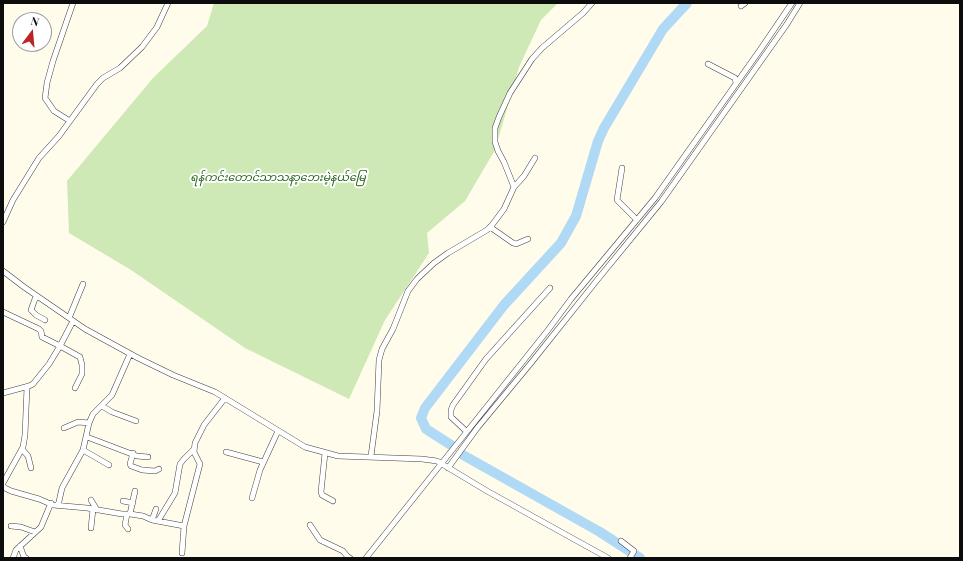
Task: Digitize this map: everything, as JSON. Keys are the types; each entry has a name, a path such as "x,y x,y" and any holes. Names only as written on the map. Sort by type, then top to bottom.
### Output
{"street":[{"path":"70,121 54,111 45,98 47,83 53,61 73,3"},
{"path":"3,222 39,158 59,136 102,78 120,68 142,47 157,27 168,3"},
{"path":"514,187 495,142 495,128 501,112 514,85 534,56 583,13 592,3"},
{"path":"366,558 549,341 796,4"},
{"path":"444,465 466,431 548,330 571,299 661,202 787,24 796,4"},
{"path":"708,64 735,78 736,84"},
{"path":"371,456 377,411 378,360 393,329 408,291 417,279 434,264 490,227 504,209 514,187 524,176 535,158"},
{"path":"622,168 617,200 637,220"},
{"path":"490,227 516,244 528,239"},
{"path":"3,271 71,320 130,354 215,392 305,447 338,456 422,459 444,465 498,498 608,558"},
{"path":"3,393 27,387 33,384 38,378 60,346 71,320 83,284"},
{"path":"466,431 451,417 453,405 486,359 550,288"},
{"path":"36,296 31,310 45,320"},
{"path":"3,312 39,328 42,337 78,355 81,360 83,372 82,377 78,381 75,388"},
{"path":"58,506 62,488 83,450 89,423 93,414 112,395 130,354"},
{"path":"27,387 25,435 22,449 3,484 5,488 51,503 53,505 143,516 152,520 184,526"},
{"path":"158,521 175,493 180,464 194,449 204,425 225,398"},
{"path":"102,406 112,412 136,421"},
{"path":"64,428 78,422 89,423"},
{"path":"252,498 263,462 278,431"},
{"path":"87,436 133,453 137,456 148,457"},
{"path":"22,449 28,456 31,468"},
{"path":"182,553 184,526 200,463 194,449"},
{"path":"83,450 109,466"},
{"path":"226,452 263,462"},
{"path":"133,453 130,464 131,466 142,470 155,471 159,469"},
{"path":"325,453 321,492 333,501"},
{"path":"128,529 125,525 133,503 135,491"},
{"path":"91,528 95,509 92,500"},
{"path":"124,501 133,503"},
{"path":"14,558 16,550 42,525 51,503"},
{"path":"152,520 156,509"},
{"path":"310,525 320,540 343,551 350,558"},
{"path":"11,526 21,527 35,532"},
{"path":"621,541 633,549 634,553 630,558"},
{"path":"20,546 24,557 26,558"}],"green space":[{"name":"ရန်ကင်းတောင်သာသနာ့ဘေးမဲ့နယ်မြေ","path":"214,3 558,3 541,20 519,67 495,150 465,201 427,233 429,253 385,320 349,399 245,348 131,270 69,233 67,181 153,78 207,26"}],"waterway":[{"path":"451,445 426,429 421,418 425,408 504,305 561,243 576,216 598,141 604,128 663,29 687,3"},
{"path":"463,455 600,532 640,558"}]}
